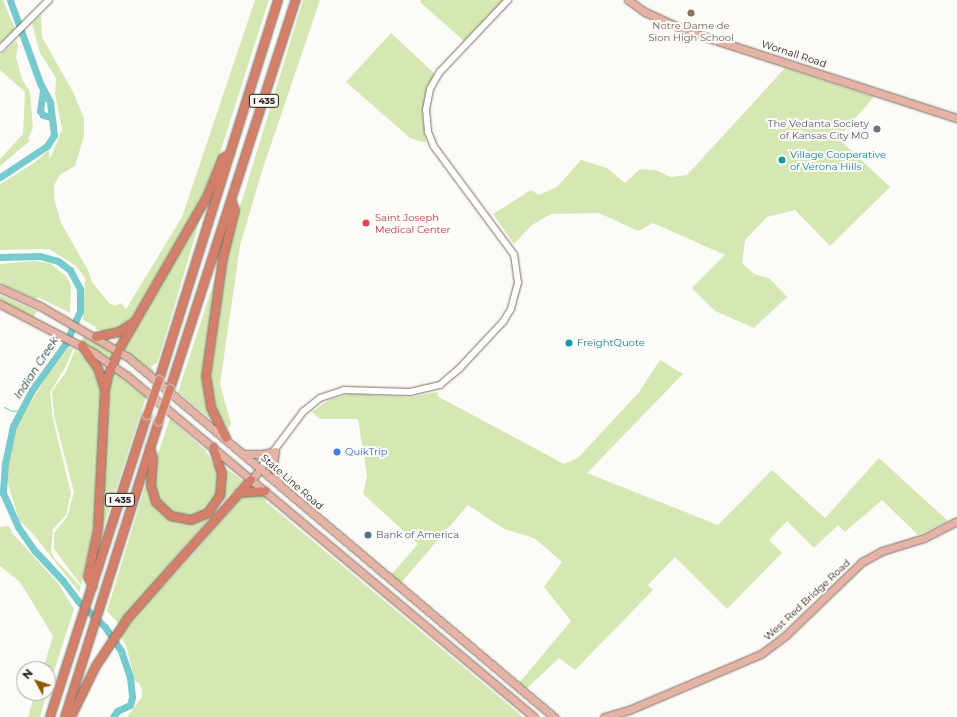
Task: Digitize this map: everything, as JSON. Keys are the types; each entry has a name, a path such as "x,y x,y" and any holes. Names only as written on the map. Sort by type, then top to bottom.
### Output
{"highway":[{"name":"I 435","path":"50,717 278,0"},
{"name":"I 435","path":"65,717 150,448 232,202 296,0"},
{"path":"92,588 88,577 99,516 105,390 119,350 207,197 223,158 230,154"},
{"path":"226,438 211,407 206,377 223,258 235,210 232,202"},
{"path":"92,335 119,332 134,323"},
{"path":"82,346 98,368 105,390"},
{"path":"150,448 153,458 151,482 154,499 167,514 186,520 208,513 220,496 222,474 213,447"},
{"path":"71,717 96,666 128,618 251,480"},
{"path":"239,493 265,491"}],"main road":[{"name":"Wornall Road","path":"628,0 645,12 687,31 957,118"},
{"name":"State Line Road","path":"0,288 40,306 119,350 282,485 554,717"},
{"path":"0,304 32,322 82,346 114,365 534,717"},
{"path":"244,454 262,454 275,451 273,469 282,485"},
{"path":"251,480 261,468"},
{"name":"West Red Bridge Road","path":"604,717 622,715 761,654 785,636 862,562 882,551 924,538 957,521"}],"street":[{"path":"0,49 49,0"},
{"path":"261,468 310,405 329,394 344,390 410,392 432,388 453,375 503,322 516,298 517,269 510,248 486,214 434,148 428,132 426,110 430,89 440,72 508,0"}],"green space":[{"path":"0,0 3,0 15,29 0,43"},
{"path":"255,0 269,0 218,159 201,199 130,321 125,326 108,332 95,329 96,327 83,320 85,278 76,266 49,249 0,250 0,184 34,163 49,150 49,157 51,157 62,129 55,94 56,78 40,53 32,24 41,14 42,37 73,92 84,118 84,136 75,166 60,175 54,185 54,198 61,223 88,270 92,282 109,303 115,306 121,303 126,309 182,217"},
{"path":"303,0 320,0 261,174 240,246 220,384 231,424 228,428 218,413 210,385 229,243"},
{"path":"421,0 503,0 464,41 420,2"},
{"path":"391,33 436,75 429,84 422,114 426,143 410,138 346,82"},
{"path":"16,41 18,45 16,57 22,79 30,92 33,128 28,139 31,140 0,166 0,159 23,134 25,92 0,70 0,55"},
{"path":"785,68 874,97 838,138 890,187 830,246 795,210 767,217 745,240 742,263 754,274 769,278 787,297 754,328 715,311 692,288 725,255 653,223 638,231 599,213 551,214 532,225 514,244 493,214 531,190 539,195 557,187 581,160 607,168 625,183 640,169 655,170 671,177 687,175"},
{"path":"203,209 157,363 151,367 154,370 153,373 123,348"},
{"path":"34,261 50,263 67,277 71,286 70,313 38,297 36,299 0,283 0,264"},
{"path":"219,266 203,380 206,401 214,422 178,392"},
{"path":"0,295 37,311 33,318 0,301"},
{"path":"85,335 114,352 110,359 81,342"},
{"path":"69,347 73,349 65,368 50,392 53,419 71,493 66,515 53,529 51,551 54,558 81,587 79,592 34,535 19,520 7,480 13,432 46,377"},
{"path":"75,350 92,362 101,390 94,524 81,585 54,549 54,533 67,517 74,492 54,416 52,391 66,372"},
{"path":"660,360 683,374 587,473 718,525 772,470 825,518 879,458 948,521 918,535 882,500 845,532 838,525 814,548 787,521 769,540 782,553 727,609 675,557 648,585 653,590 575,670 559,658 526,689 519,683 571,621 544,587 562,562 534,538 504,529 468,505 400,584 391,575 418,544 363,494 367,476 358,419 320,419 312,412 329,400 350,394 410,397 437,392 439,397 564,464 578,458 639,392"},
{"path":"115,372 146,397 103,529 101,528 110,382"},
{"path":"170,418 205,450 218,471 219,491 210,508 194,517 179,516 161,505 154,488 156,460"},
{"path":"222,465 243,481 222,502 221,501"},
{"path":"147,480 150,488 171,519 210,517 119,624 107,611"},
{"path":"258,494 267,498 265,501 523,717 127,717 142,697 142,691 140,684 135,681 126,645 120,636 142,608 187,561 239,500 246,495"},
{"path":"9,526 13,534 58,583 74,609 56,665 56,661 45,661 53,636 20,582 0,566 0,527"},
{"path":"33,701 45,701 40,717 28,717"}],"sand":[{"path":"61,359 46,377 13,432 35,387 53,364"}],"waterway":[{"name":"Indian Creek","path":"0,177 47,146 54,135 50,102 40,83 10,0"},
{"name":"Indian Creek","path":"43,90 40,111 43,115 50,117"},
{"name":"Indian Creek","path":"0,257 40,256 58,261 70,270 80,289 80,311 66,343 32,390 13,426 5,463 3,493 18,527 35,551 63,581 79,602 105,627 121,651 130,677 132,697 130,705 117,711 113,717"},
{"path":"4,407 12,411 21,410"}],"place":[{"name":"Notre Dame de Sion High School","path":"691,13"},
{"name":"The Vedanta Society of Kansas City MO","path":"877,129"},
{"name":"Village Cooperative of Verona Hills","path":"782,160"},
{"name":"Saint Joseph Medical Center","path":"366,223"},
{"name":"FreightQuote","path":"569,343"},
{"name":"QuikTrip","path":"337,452"},
{"name":"Bank of America","path":"368,535"}]}
